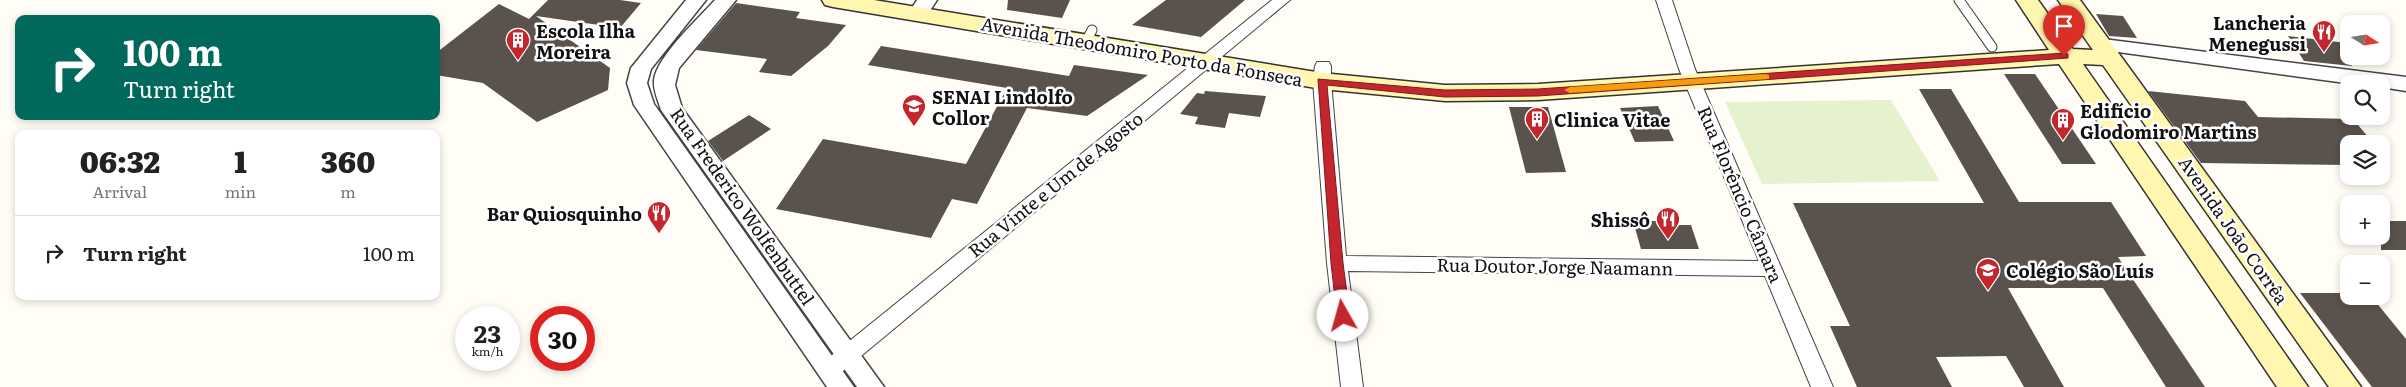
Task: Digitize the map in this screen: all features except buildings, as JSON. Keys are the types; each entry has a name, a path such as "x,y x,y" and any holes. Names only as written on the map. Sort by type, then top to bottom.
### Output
{"main road":[{"name":"Avenida Theodomiro Porto da Fonseca","path":"833,0 919,4 1089,36 1445,93 2060,49"},
{"path":"2027,0 2293,387"},
{"name":"Avenida João Corrêa","path":"2068,0 2346,387"},
{"name":"Avenida Theodomiro Porto da Fonseca","path":"1910,60 1992,47 2107,52"}],"street":[{"name":"Rua Frederico Wolfenbuttel","path":"696,0 641,68 637,83 644,104 848,353 871,387"},
{"name":"Rua Frederico Wolfenbuttel","path":"726,0 673,60 665,76 665,93 672,110 725,201 835,378"},
{"name":"Rua Vinte e Um de Agosto","path":"835,378 848,353 1282,0"},
{"name":"Rua Florêncio Câmara","path":"1664,0 1690,76 1822,387"},
{"name":"Avenida Theodomiro Porto da Fonseca","path":"2107,52 2406,84"},
{"name":"Avenida Theodomiro Porto da Fonseca","path":"2107,52 2340,88"},
{"path":"1323,74 1337,263 1352,387"},
{"path":"2390,95 2406,97"},
{"name":"Rua Doutor Jorge Naamann","path":"1337,263 1773,269"}],"lane":[{"path":"1959,0 1992,47"}],"green space":[{"path":"1891,100 1940,181 1762,184 1725,102"}],"slow traffic":[{"path":"1570,90 1765,77"}],"place":[{"name":"Lancheria Menegussi","path":"2324,53"},
{"name":"Escola Ilha Moreira","path":"518,61"},
{"name":"SENAI Lindolfo Collor","path":"914,127"},
{"name":"Clinica Vitae","path":"1537,140"},
{"name":"Edifício Glodomiro Martins","path":"2063,141"},
{"name":"Bar Quiosquinho","path":"659,234"},
{"name":"Shissô","path":"1668,240"},
{"name":"Colégio São Luís","path":"1988,291"}],"route":[{"path":"1343,316 1322,81 1445,93 1538,92 2064,56"}]}
